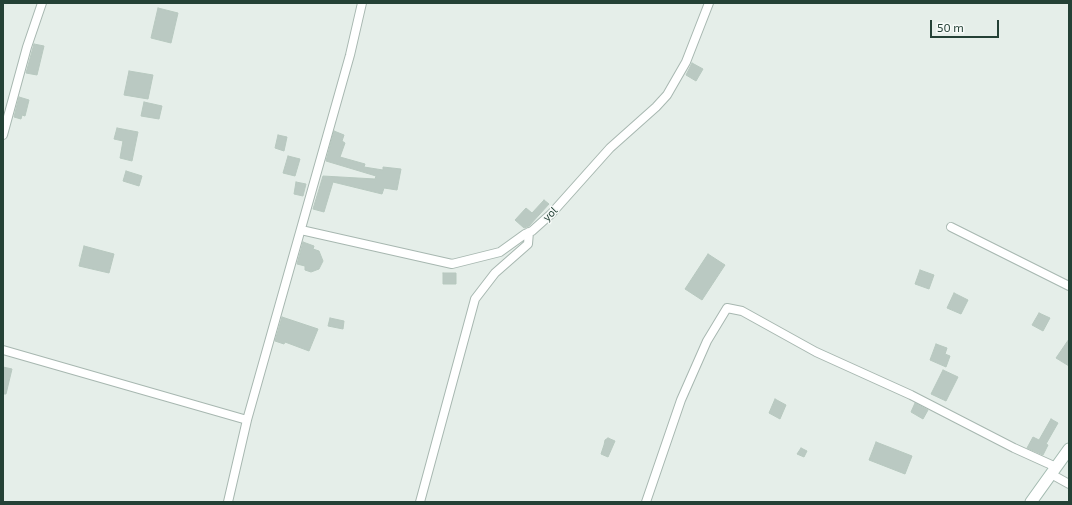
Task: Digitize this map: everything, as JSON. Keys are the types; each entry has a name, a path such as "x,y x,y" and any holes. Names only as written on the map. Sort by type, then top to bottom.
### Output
{"main road":[{"path":"1031,502 1069,449"}],"street":[{"path":"3,136 27,47 42,3"},
{"path":"228,502 248,420 350,55 362,3"},
{"name":"yol","path":"301,230 452,264 500,252 532,231 551,214 610,148 656,107 667,95 686,62 709,3"},
{"path":"951,227 1069,286"},
{"path":"420,502 475,299 495,273 528,244 529,232"},
{"path":"646,502 681,400 707,341 727,308 742,311 816,352 911,395 1014,448 1054,471 1069,484"},
{"path":"3,350 248,420"}],"building":[{"path":"158,8 178,13 171,43 151,38"},
{"path":"34,44 44,46 37,75 26,73"},
{"path":"692,63 703,69 696,81 686,75"},
{"path":"129,71 153,75 148,99 124,95"},
{"path":"19,97 29,100 25,116 22,115 21,119 14,117"},
{"path":"144,102 162,106 159,119 141,116"},
{"path":"117,128 138,132 132,161 120,158 123,141 114,139"},
{"path":"334,131 344,135 342,141 345,143 340,157 365,164 364,167 383,170 383,167 401,169 397,190 384,188 382,194 333,182 324,212 313,209 323,176 375,179 376,176 326,161"},
{"path":"278,135 287,137 284,151 275,148"},
{"path":"288,156 300,159 295,176 283,173"},
{"path":"126,171 142,176 139,186 123,181"},
{"path":"296,182 306,184 303,196 294,194"},
{"path":"544,200 549,204 529,226 524,228 515,220 526,208 532,213"},
{"path":"303,242 314,246 313,249 319,251 323,261 319,269 311,272 305,270 305,266 297,264"},
{"path":"84,246 114,254 109,273 79,266"},
{"path":"708,254 725,265 702,300 685,289"},
{"path":"920,270 934,275 929,289 915,284"},
{"path":"443,273 456,273 456,284 443,284"},
{"path":"954,293 968,300 961,314 947,308"},
{"path":"1039,313 1050,318 1043,331 1032,325"},
{"path":"282,317 318,329 309,351 285,342 284,344 275,341"},
{"path":"330,318 344,321 343,329 328,326"},
{"path":"1069,339 1069,366 1056,358"},
{"path":"936,344 947,348 945,354 950,356 946,367 930,360"},
{"path":"3,367 12,369 6,394 3,394"},
{"path":"943,370 958,377 946,401 931,394"},
{"path":"775,399 786,405 780,419 769,413"},
{"path":"915,403 928,410 923,419 911,412"},
{"path":"1051,419 1058,423 1046,444 1048,445 1043,455 1027,448 1033,437 1039,440"},
{"path":"608,438 615,441 608,457 601,454 605,440"},
{"path":"876,442 912,456 905,474 869,460"},
{"path":"801,448 807,451 804,457 797,454"}]}
